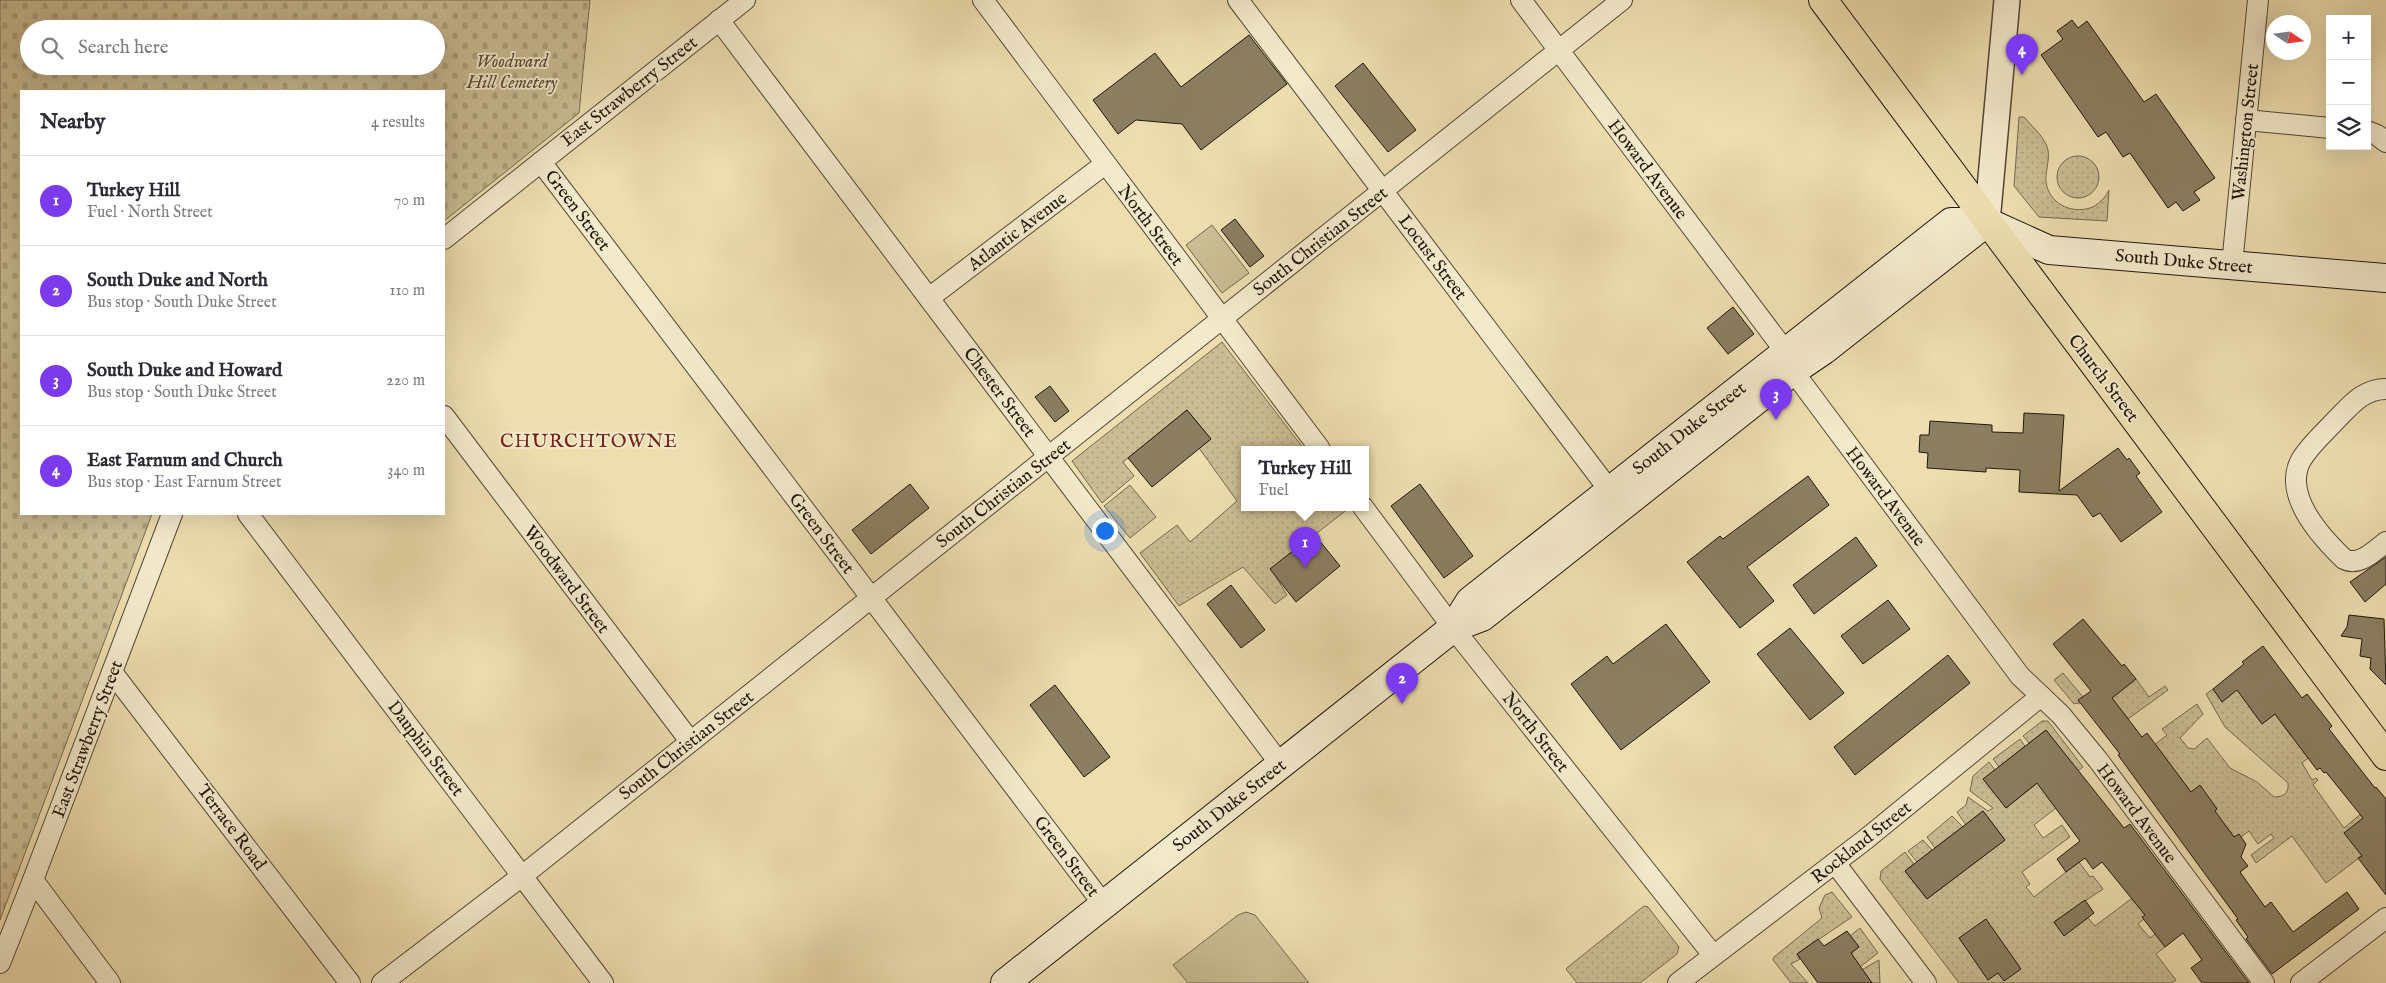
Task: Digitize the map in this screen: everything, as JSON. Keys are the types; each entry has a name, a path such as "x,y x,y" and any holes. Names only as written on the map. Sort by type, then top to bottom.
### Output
{"highway":[{"name":"Church Street","path":"1823,0 2386,756"}],"main road":[{"name":"South Duke Street","path":"1453,628 1470,601 1610,490 1789,361 1832,344 1988,222 2049,250 2386,278"},
{"name":"South Duke Street","path":"1005,983 1453,628 1482,618 1789,361"}],"street":[{"name":"East Strawberry Street","path":"445,238 745,0"},
{"name":"North Street","path":"983,0 1318,446"},
{"name":"Locust Street","path":"1238,0 1610,490"},
{"name":"Howard Avenue","path":"1521,0 2020,676 2062,715 2098,760 2264,983"},
{"name":"South Christian Street","path":"382,983 522,876 1622,0"},
{"path":"1988,222 2007,0"},
{"name":"Washington Street","path":"2232,265 2258,0"},
{"name":"Chester Street","path":"719,20 1281,764"},
{"path":"2246,120 2326,128"},
{"path":"2371,133 2386,142"},
{"name":"Green Street","path":"541,162 1104,905"},
{"name":"Atlantic Avenue","path":"929,298 1105,164"},
{"path":"2386,389 2374,390 2358,398 2312,445 2301,461 2296,475 2300,502 2313,522 2344,559 2350,562 2358,561 2386,542"},
{"name":"Woodward Street","path":"445,417 690,741"},
{"name":"North Street","path":"1367,511 1453,628 1713,955"},
{"name":"East Strawberry Street","path":"0,963 34,880 172,515"},
{"name":"Dauphin Street","path":"249,515 603,983"},
{"name":"Terrace Road","path":"112,672 350,983"},
{"name":"Rockland Street","path":"1678,983 1835,863 2041,696"},
{"path":"1835,863 1926,983"},
{"path":"34,880 110,983"},
{"path":"2301,983 2386,918"}],"green space":[{"name":"Woodward Hill Cemetery","path":"0,0 590,0 579,113 445,220 445,90 20,90 20,515 152,515 0,920"},
{"path":"2019,117 2024,117 2039,133 2046,144 2048,158 2046,182 2051,196 2068,208 2082,209 2096,205 2109,190 2107,221 2039,217 2014,186"},
{"path":"2074,156 2082,156 2093,162 2099,177 2093,192 2082,198 2074,198 2063,192 2057,181 2057,173 2063,162"},
{"path":"1212,225 1249,273 1222,293 1186,245"},
{"path":"1222,342 1302,446 1241,446 1241,511 1345,511 1271,569 1287,595 1275,604 1243,567 1179,606 1140,553 1177,525 1190,542 1237,501 1199,448 1211,439 1187,410 1123,462 1134,476 1102,503 1072,461"},
{"path":"1130,485 1156,517 1130,538 1104,506"},
{"path":"2241,667 2265,692 2248,705 2262,724 2279,711 2281,714 2277,717 2291,736 2303,727 2311,756 2302,763 2312,780 2316,778 2318,780 2313,785 2344,828 2362,813 2379,843 2326,883 2292,836 2256,863 2251,855 2274,838 2271,834 2258,844 2249,831 2241,837 2234,837 2226,826 2201,821 2217,809 2200,786 2180,800 2187,787 2164,756 2153,746 2167,735 2162,729 2197,704 2203,714 2180,738 2188,748 2194,749 2207,738 2230,768 2257,782 2274,797 2285,794 2288,790 2288,783 2225,727 2206,694 2213,689 2222,701 2231,695 2222,682"},
{"path":"2063,673 2083,697 2079,700 2079,704 2074,704 2054,680"},
{"path":"2136,679 2149,697 2165,686 2168,690 2128,719 2112,698"},
{"path":"2042,721 2048,721 2083,767 2046,795 2056,808 2034,825 2043,838 2062,825 2070,837 2022,872 2030,884 2026,887 2034,897 2079,862 2090,877 2093,876 2103,889 2054,922 2064,935 2088,918 2095,926 2135,896 2160,903 2143,917 2144,919 2138,924 2150,938 2175,919 2166,946 2156,954 2176,980 2172,983 1959,983 1880,879 1881,871 1905,852 1914,864 1905,871 1927,899 2005,840 1983,811 1966,825 1957,812 1966,805 1968,797 1988,811 1993,808 1970,791 1973,776 1989,762 1995,770 1984,779 2006,808 2068,759 2046,730 2029,743 2023,736"},
{"path":"2020,739 2025,746 1999,767 1993,759"},
{"path":"1952,816 1963,827 1935,848 1927,837"},
{"path":"1923,840 1932,850 1917,862 1908,851"},
{"path":"1832,892 1852,917 1797,954 1800,959 1791,964 1808,983 1791,983 1773,960 1774,957 1822,918 1819,908 1825,895"},
{"path":"1644,906 1648,907 1679,947 1677,954 1640,983 1577,983 1566,969"},
{"path":"1246,912 1255,915 1309,983 1188,983 1173,965 1238,915"},
{"path":"1860,928 1878,953 1860,967 1850,954 1859,947 1850,936"},
{"path":"1879,960 1880,983 1872,983 1865,973 1858,972"}],"building":[{"path":"2072,20 2078,28 2087,21 2144,102 2156,94 2215,178 2194,192 2200,200 2183,211 2176,202 2168,208 2130,153 2123,157 2106,132 2098,137 2041,55 2063,39 2057,31"},
{"path":"1249,35 1287,84 1201,150 1182,124 1136,120 1118,134 1093,100 1155,53 1181,87"},
{"path":"1363,63 1416,130 1388,152 1335,86"},
{"path":"1235,219 1264,256 1250,267 1221,230"},
{"path":"1733,307 1754,334 1728,354 1707,328"},
{"path":"1050,386 1069,411 1055,422 1035,397"},
{"path":"1187,410 1211,439 1152,487 1128,458"},
{"path":"2024,413 2064,415 2059,491 2118,448 2127,460 2129,458 2140,473 2136,476 2162,512 2121,542 2100,513 2093,517 2077,495 2019,492 2020,470 1986,468 1986,472 1927,468 1928,453 1919,452 1920,435 1929,435 1930,421 1992,425 1992,432 2023,433"},
{"path":"1808,476 1829,505 1747,567 1774,601 1740,628 1687,562 1720,536 1723,539"},
{"path":"910,484 929,508 871,554 852,530"},
{"path":"1420,484 1473,556 1444,578 1391,506"},
{"path":"1314,534 1340,566 1296,602 1270,569"},
{"path":"1856,537 1877,566 1814,614 1793,585"},
{"path":"2386,557 2386,584 2365,602 2350,582"},
{"path":"1231,585 1265,630 1241,648 1207,604"},
{"path":"1888,600 1910,629 1863,664 1841,636"},
{"path":"2349,615 2384,619 2386,685 2370,669 2371,658 2360,656 2362,639 2341,636 2347,627"},
{"path":"2083,619 2122,666 2124,664 2136,679 2112,698 2142,737 2147,733 2191,792 2200,785 2217,809 2215,811 2234,837 2239,834 2246,844 2241,857 2248,866 2240,872 2265,907 2271,902 2293,932 2347,892 2359,909 2272,974 2246,939 2248,937 2236,920 2238,919 2118,755 2120,754 2078,700 2091,691 2053,644"},
{"path":"1666,624 1710,682 1621,750 1571,684 1607,656 1613,664"},
{"path":"1790,628 1844,693 1810,720 1757,654"},
{"path":"2263,646 2302,698 2307,694 2332,726 2329,729 2375,788 2386,799 2386,895 2358,858 2362,856 2344,833 2363,818 2326,772 2324,773 2320,768 2317,770 2275,714 2262,724 2237,690 2222,702 2213,689 2244,664 2242,662"},
{"path":"1948,655 1970,683 1855,775 1834,747"},
{"path":"1055,685 1110,757 1084,777 1030,705"},
{"path":"2046,730 2124,828 2130,824 2249,983 2202,983 2191,968 2202,960 2183,933 2165,947 2142,917 2145,915 2102,862 2093,869 2085,858 2066,872 2057,859 2080,841 2037,783 2006,808 1983,779"},
{"path":"1983,811 2005,840 1927,899 1905,871"},
{"path":"2085,900 2094,913 2064,936 2054,922"},
{"path":"1986,919 2021,969 2004,981 1998,973 1988,980 1959,938"},
{"path":"1847,931 1859,947 1851,953 1872,983 1818,983 1797,954 1818,939 1824,946"}],"place":[{"name":"East Farnum and Church","path":"2022,75"},
{"name":"South Duke and Howard","path":"1776,420"},
{"name":"Turkey Hill","path":"1305,568"},
{"name":"South Duke and North","path":"1402,704"}],"district":[{"name":"CHURCHTOWNE","path":"589,440"}]}
